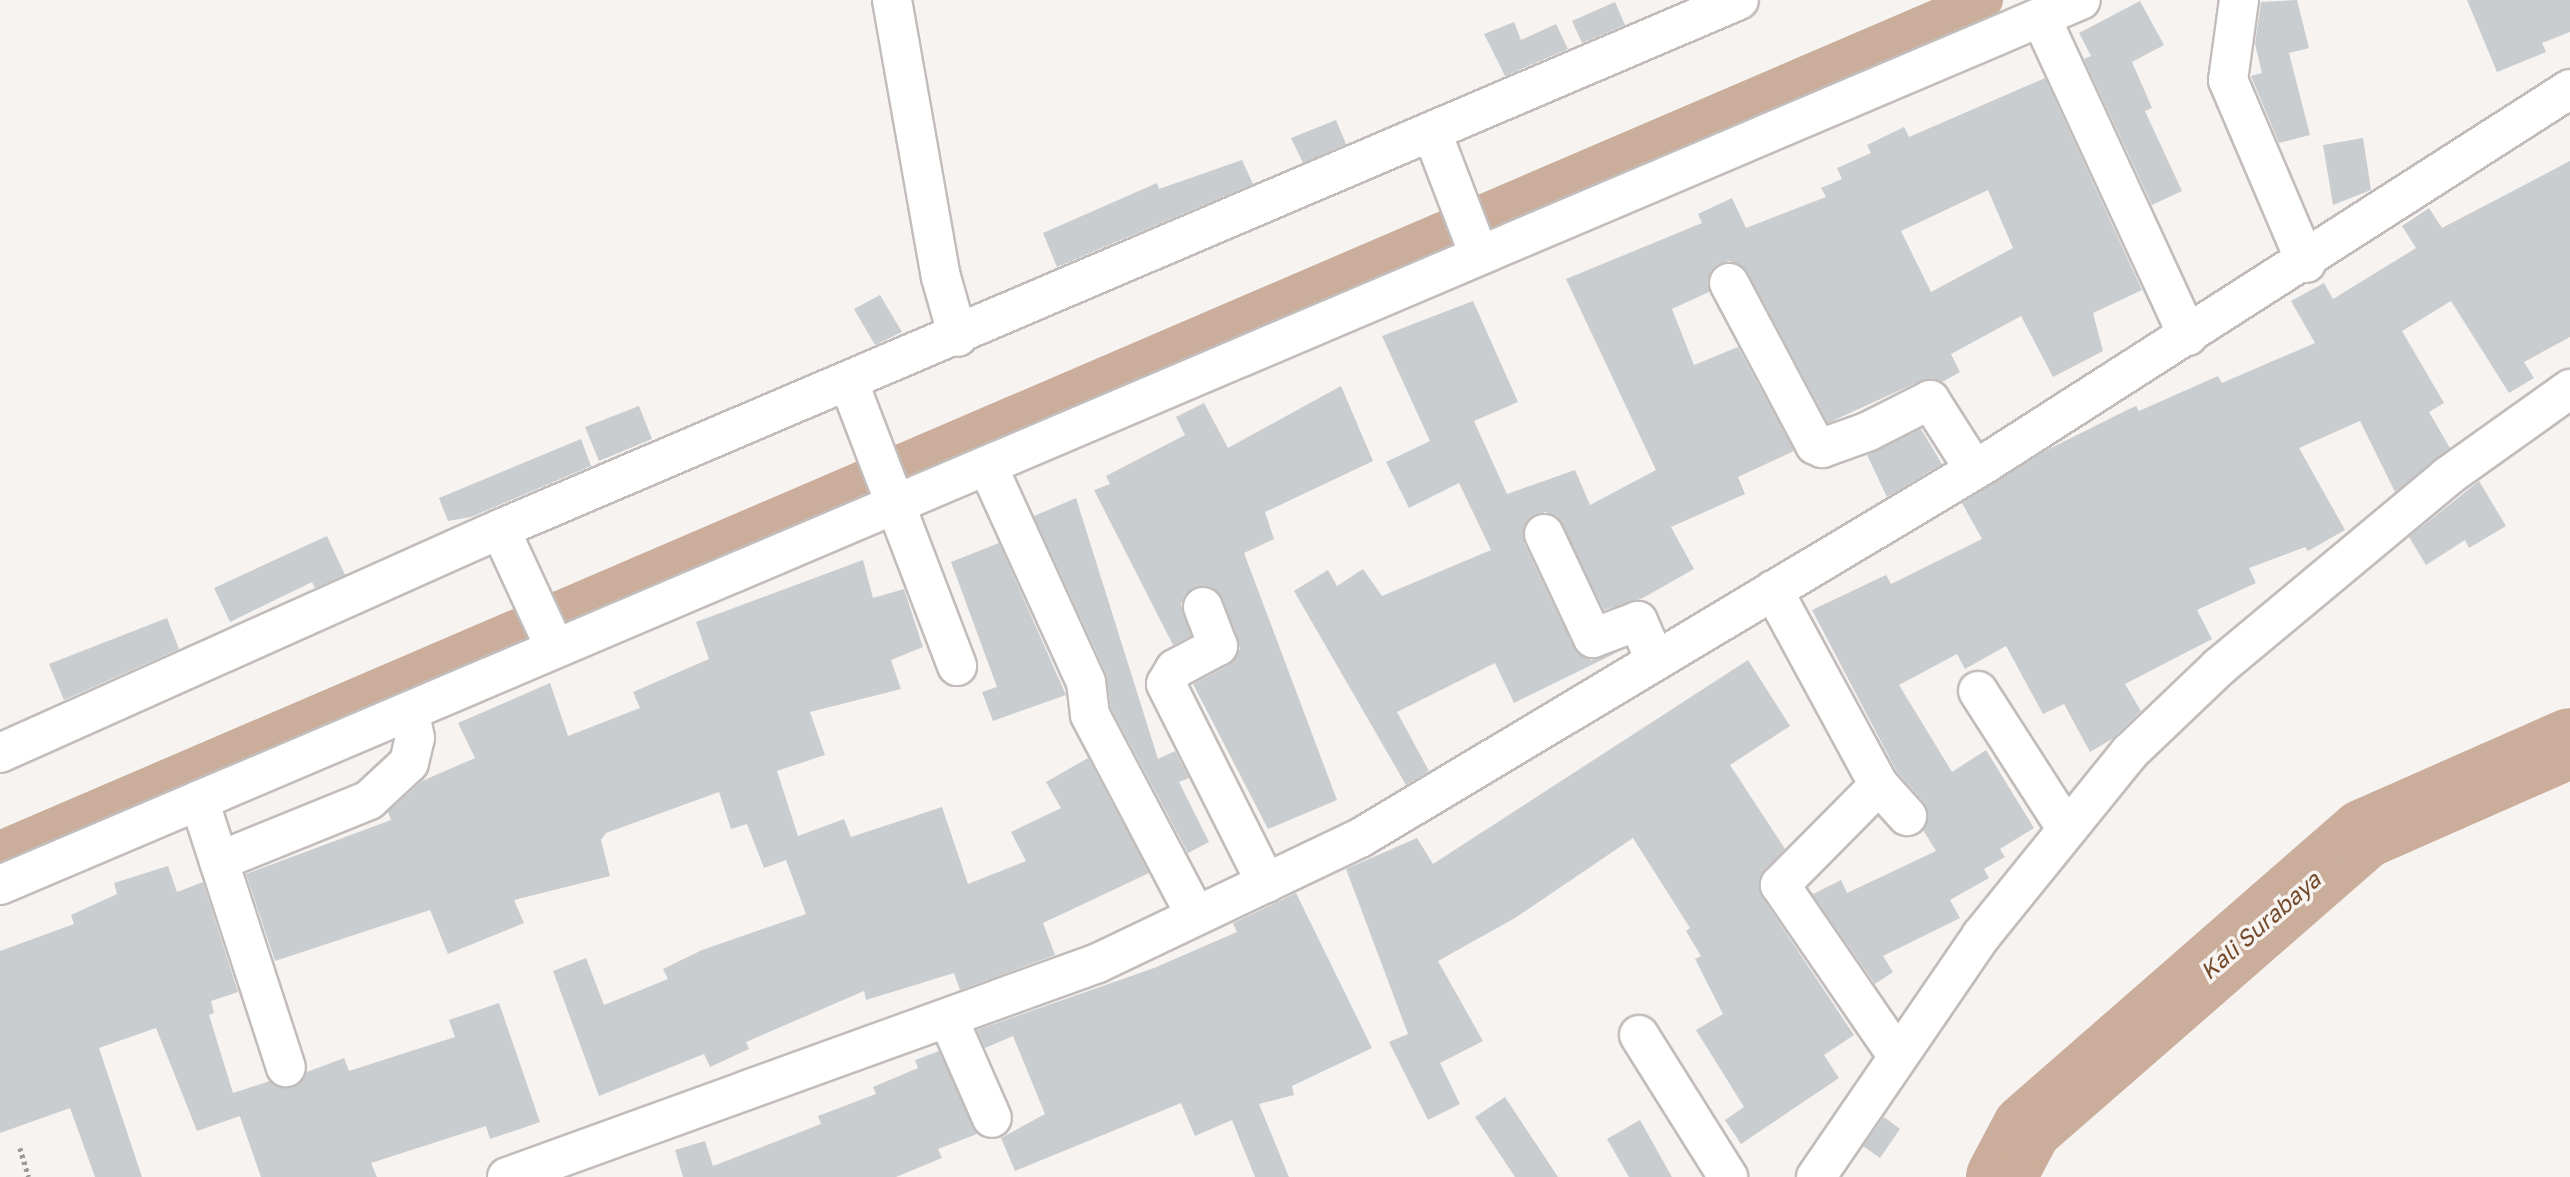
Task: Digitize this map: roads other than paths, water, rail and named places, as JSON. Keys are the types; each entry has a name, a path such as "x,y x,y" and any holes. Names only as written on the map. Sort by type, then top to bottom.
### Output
{"street":[{"path":"892,0 941,277 958,337"},
{"path":"0,753 854,397 958,337 1438,149 1739,0"},
{"path":"0,885 410,714 551,641 897,498 988,467 1476,247 2042,20 2081,0"},
{"path":"2239,0 2228,80 2306,263"},
{"path":"2042,20 2188,336"},
{"path":"507,1177 1098,964 1195,914 1360,838 1974,470 2306,263 2570,89"},
{"path":"1438,149 1476,247"},
{"path":"1729,283 1815,445 1822,448 1867,432 1930,400 1974,470"},
{"path":"1816,1177 1896,1054 2064,825 2219,667 2448,476 2570,389"},
{"path":"854,397 897,498 957,666"},
{"path":"988,467 1086,682 1090,716 1195,914"},
{"path":"1544,534 1593,638 1637,621 1656,660"},
{"path":"506,540 551,641"},
{"path":"1773,590 1879,785 1907,816"},
{"path":"1203,607 1218,646 1175,669 1166,684 1266,883"},
{"path":"1978,691 2064,825"},
{"path":"219,860 369,800 409,763 415,738 410,714"},
{"path":"1879,785 1799,859 1780,885 1896,1054"},
{"path":"199,800 286,1067"},
{"path":"948,1018 992,1118"},
{"path":"1639,1035 1728,1177"}],"waterway":[{"path":"0,851 1983,0"},
{"name":"Kali Surabaya","path":"2001,1177 2027,1128 2364,834 2570,743"}]}
